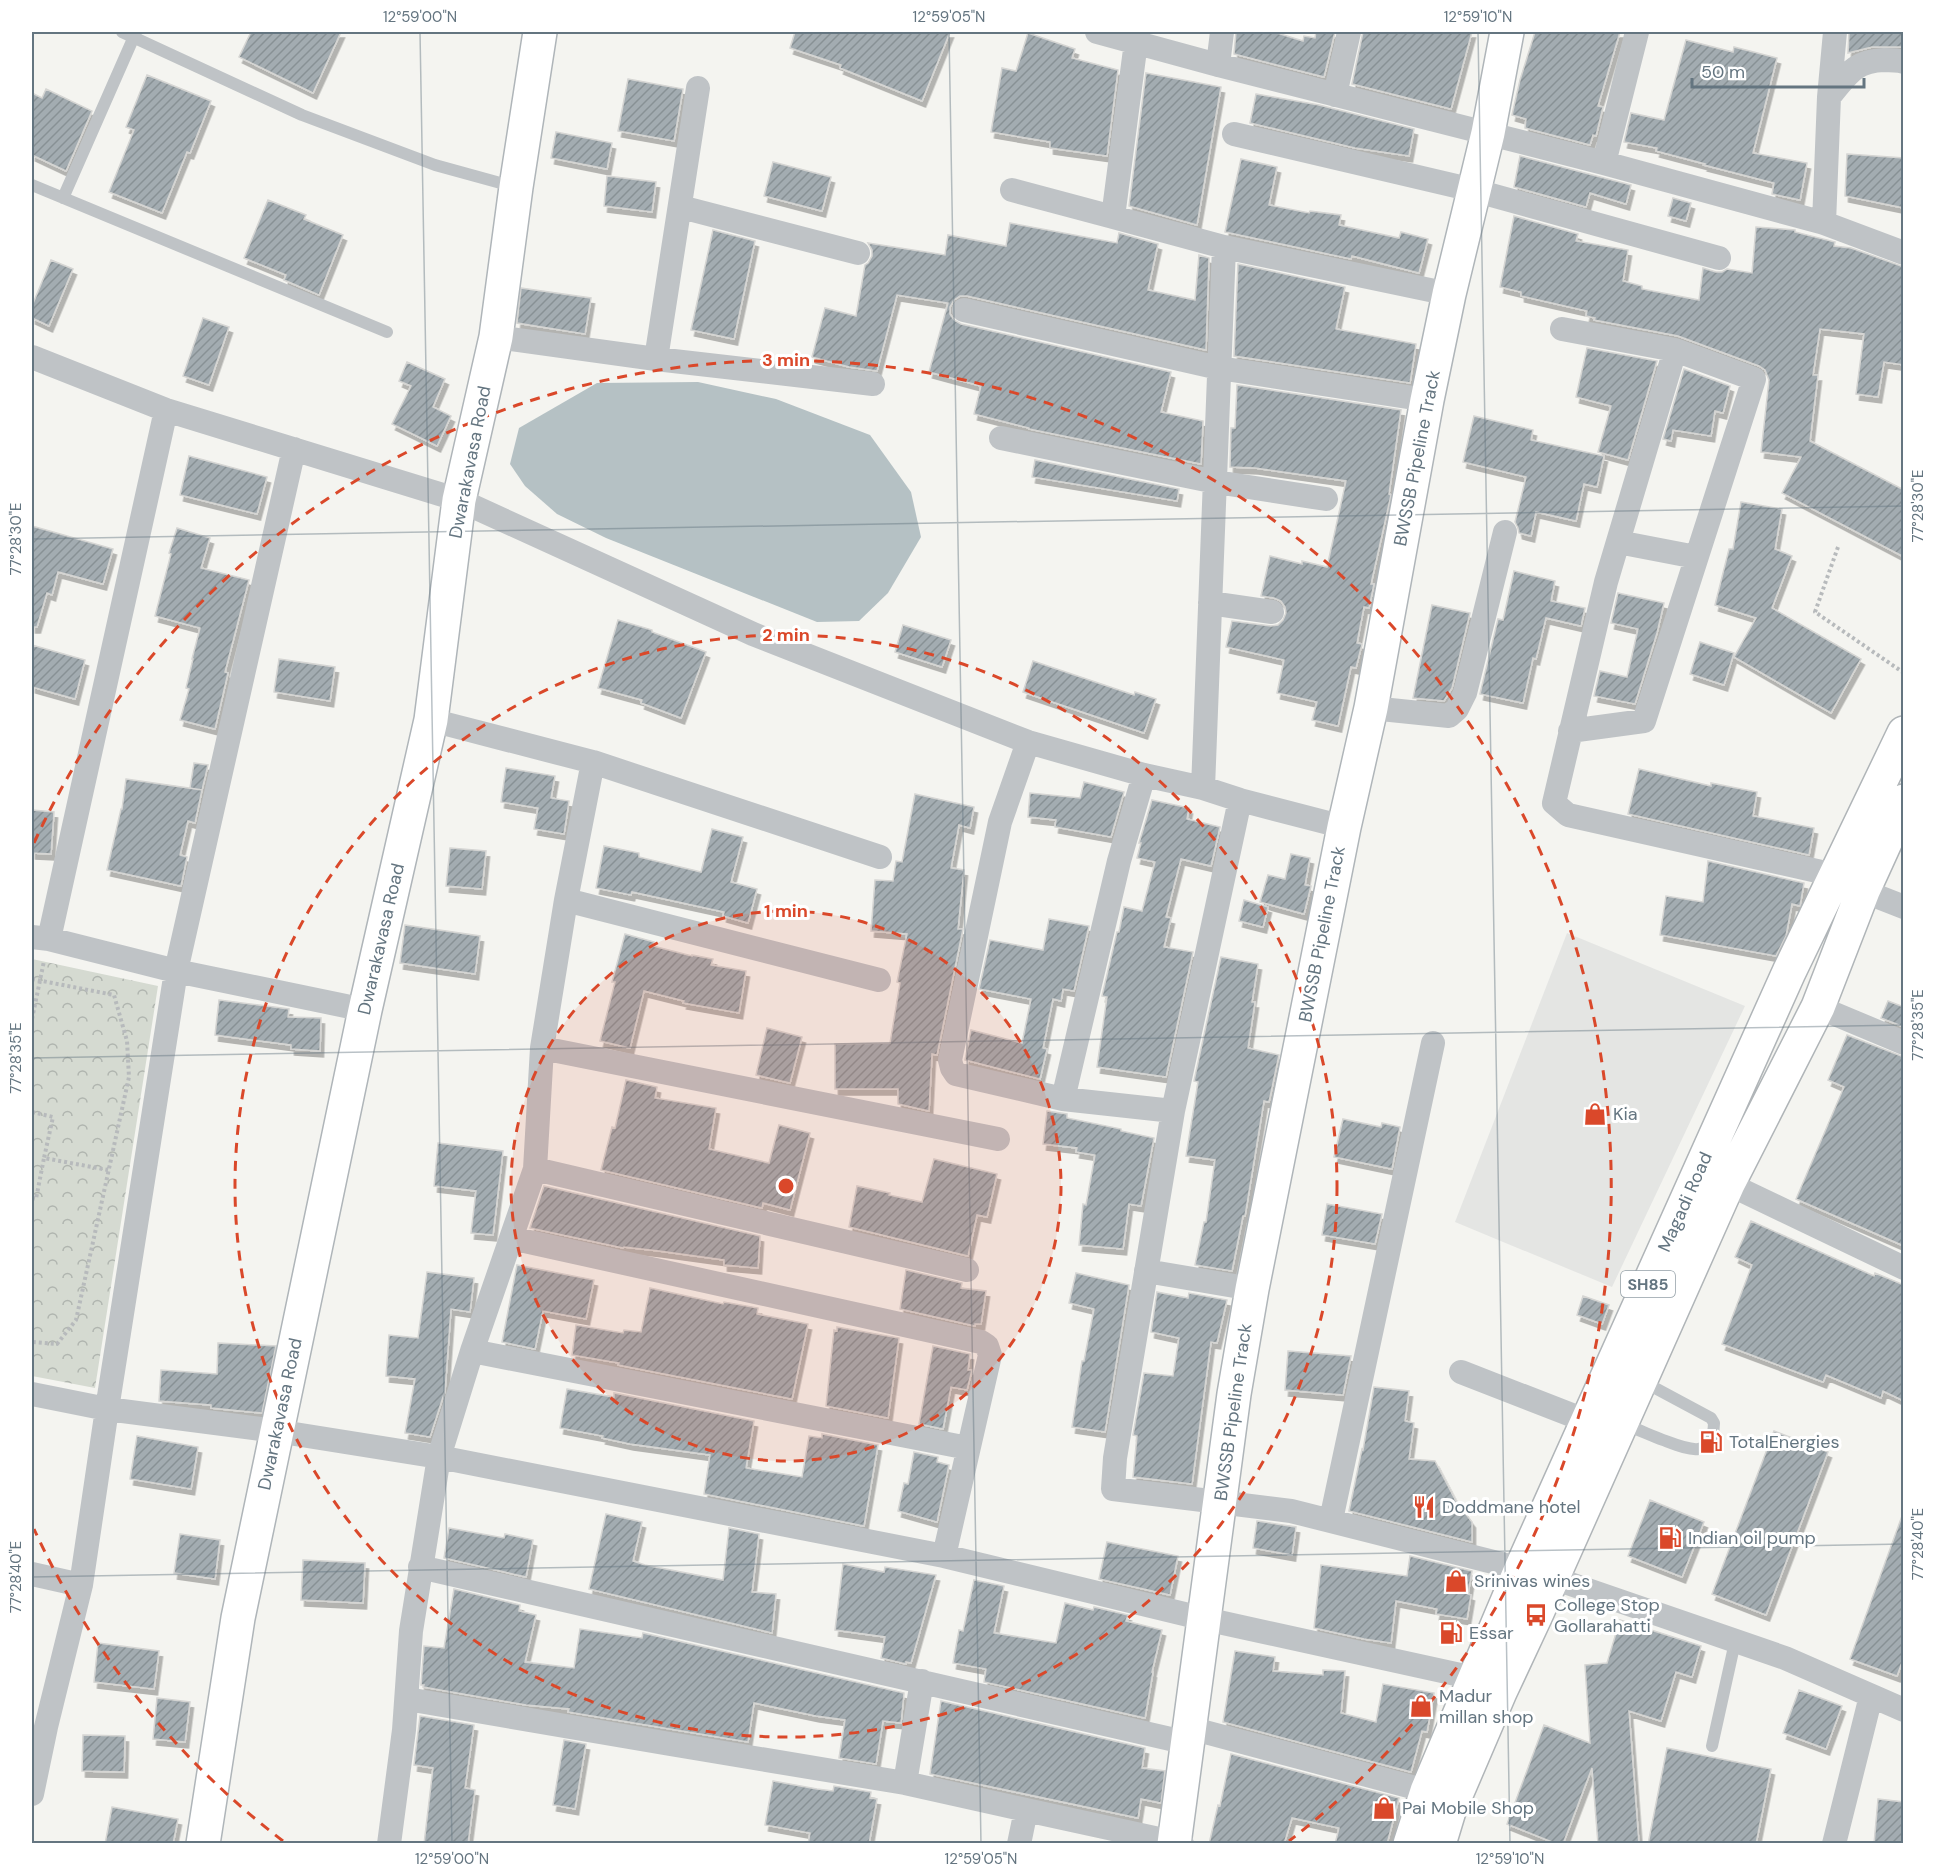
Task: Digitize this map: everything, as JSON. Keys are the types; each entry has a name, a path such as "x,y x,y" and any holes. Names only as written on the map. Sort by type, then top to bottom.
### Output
{"street":[{"name":"Dwarakavasa Road","path":"203,1844 238,1618 364,1010 431,720 459,500 496,337 540,32"},
{"path":"1097,32 1824,223 1904,253"},
{"path":"1218,65 1222,32"},
{"path":"1335,95 1349,32"},
{"name":"BWSSB Pipeline Track","path":"1177,1843 1234,1394 1252,1289 1344,826 1371,708 1427,400 1449,294 1488,133 1507,32"},
{"path":"1604,164 1637,32"},
{"path":"1824,223 1829,97 1835,32"},
{"path":"1113,217 1136,42"},
{"path":"1829,97 1857,65 1873,61 1904,62"},
{"path":"656,359 699,88"},
{"path":"1234,134 1473,190 1719,258"},
{"path":"1012,190 1224,247 1449,294"},
{"path":"681,207 858,253"},
{"path":"1203,788 1224,247"},
{"path":"964,310 1220,368 1427,400"},
{"path":"1562,329 1676,350 1754,379 1644,721 1570,731"},
{"path":"496,337 656,359 873,384"},
{"path":"1676,350 1606,582 1554,803 1568,815 1849,883 1904,907"},
{"path":"32,357 166,410 459,500 753,634 1028,742 1144,775 1203,788 1240,800 1344,826"},
{"path":"166,410 40,938 176,971 364,1010"},
{"path":"1000,438 1216,482 1326,499"},
{"path":"32,1794 39,1725 81,1585 176,971 294,449"},
{"path":"1371,708 1449,716 1457,709 1465,693 1505,532"},
{"path":"1618,542 1696,557"},
{"path":"1210,603 1272,612"},
{"path":"431,720 593,762 880,857"},
{"name":"Magadi Road","path":"1439,1844 1449,1812 1500,1692 1728,1184 1818,1007 1849,883 1904,733"},
{"path":"1028,742 1000,822 950,1060 952,1068 956,1074 1064,1099 1173,1112"},
{"path":"389,1844 407,1699 411,1630 439,1457 472,1351 535,1169 542,1048 566,900 593,762"},
{"path":"1064,1099 1119,861 1144,775"},
{"path":"1240,800 1173,1112 1115,1458 1113,1490 1291,1511 1521,1569 1785,1658 1904,1710"},
{"name":"Magadi Road","path":"1410,1844 1427,1791 1521,1569 1789,972 1904,801"},
{"path":"566,900 879,980"},
{"path":"1818,1007 1904,1043"},
{"path":"1331,1520 1434,1043"},
{"path":"542,1048 998,1139"},
{"path":"535,1169 967,1270"},
{"path":"1699,1170 1904,1268"},
{"path":"511,1238 981,1342 987,1346 990,1355 944,1556"},
{"path":"1146,1271 1252,1289"},
{"path":"472,1351 968,1448"},
{"path":"1461,1372 1618,1431"},
{"path":"32,1394 107,1409 276,1431 439,1457 944,1556 1205,1619 1474,1678"},
{"path":"420,1567 922,1681 1189,1736 1427,1791"},
{"path":"32,1574 81,1585"},
{"path":"905,1782 922,1681"},
{"path":"1834,1844 1871,1696"},
{"path":"407,1699 905,1782 1177,1843"},
{"path":"1019,1844 1026,1810"}],"lane":[{"path":"63,198 130,33 302,115 435,165 516,187"},
{"path":"32,185 387,332"},
{"path":"1618,1431 1687,1449 1706,1447 1712,1440 1714,1423 1711,1418 1641,1380"},
{"path":"1712,1746 1735,1642"}],"path":[{"path":"1838,548 1815,612 1904,674"},
{"path":"32,979 114,995 127,1041 129,1077 76,1320 57,1344 32,1342"},
{"path":"32,1019 40,981"},
{"path":"32,1112 53,1117 36,1199 32,1198"},
{"path":"44,1158 108,1170"}],"shaded area":[{"path":"698,382 776,399 870,435 911,492 921,537 888,593 859,621 817,622 606,538 557,514 525,486 510,464 519,428 597,383"},
{"name":"Kia","path":"1567,933 1745,1006 1612,1287 1455,1222"}],"green space":[{"path":"32,959 158,986 95,1388 32,1376"}],"building":[{"path":"251,32 341,32 313,93 239,57"},
{"path":"795,32 950,32 922,101 840,68 841,65 790,48"},
{"path":"1236,32 1274,32 1303,41 1304,36 1315,38 1316,32 1335,32 1324,77 1234,54"},
{"path":"1363,32 1472,32 1451,109 1352,84"},
{"path":"1535,32 1620,32 1598,106 1603,107 1596,136 1593,135 1590,145 1525,128 1526,119 1512,115"},
{"path":"1849,32 1904,32 1904,47 1872,47 1848,53"},
{"path":"1028,33 1075,49 1072,58 1118,70 1107,156 1050,148 1050,142 991,132 1002,68 1016,71"},
{"path":"1686,40 1733,52 1734,47 1777,58 1753,153 1807,163 1800,200 1772,194 1774,183 1656,151 1657,148 1624,142 1631,113 1664,120"},
{"path":"1146,73 1221,87 1197,225 1129,206"},
{"path":"147,75 211,101 162,213 109,192 134,130 126,127"},
{"path":"628,79 683,89 674,141 618,131"},
{"path":"46,89 92,111 66,171 32,155 32,93 42,98"},
{"path":"1256,94 1319,105 1414,129 1409,156 1355,148 1250,123"},
{"path":"556,132 612,143 607,169 551,158"},
{"path":"1847,154 1904,158 1904,208 1845,196"},
{"path":"1520,156 1631,185 1626,204 1590,193 1586,207 1514,187"},
{"path":"1241,159 1277,167 1269,205 1309,213 1310,211 1341,215 1339,225 1399,238 1401,232 1428,239 1419,273 1352,256 1351,259 1225,232"},
{"path":"773,162 831,177 822,211 764,196"},
{"path":"607,176 656,182 652,212 604,206"},
{"path":"1673,198 1691,203 1686,221 1668,216"},
{"path":"268,200 306,215 304,219 343,235 319,295 284,280 286,275 244,258"},
{"path":"1514,216 1578,234 1576,241 1628,250 1623,281 1642,286 1642,289 1699,300 1703,268 1716,272 1727,269 1752,273 1756,227 1795,230 1795,232 1835,242 1834,246 1851,248 1904,267 1904,365 1884,362 1878,397 1856,394 1864,334 1820,329 1813,375 1818,375 1810,441 1904,490 1904,557 1782,493 1801,457 1761,452 1769,380 1765,370 1678,336 1594,320 1595,318 1586,316 1587,311 1521,296 1521,292 1500,287"},
{"path":"1010,223 1117,243 1119,233 1158,244 1148,290 1195,300 1199,255 1209,258 1206,350 967,296 960,296 950,307 950,314 961,324 1171,372 1161,412 1203,421 1201,464 1029,429 974,414 981,386 929,372 948,303 897,295 877,371 849,367 812,357 825,308 856,316 865,265 872,256 868,243 945,255 948,235 1006,246"},
{"path":"713,230 755,241 734,339 691,330"},
{"path":"51,260 73,269 49,326 32,318 32,306"},
{"path":"1238,264 1345,287 1336,329 1416,344 1410,383 1234,356"},
{"path":"521,288 591,298 585,334 517,323"},
{"path":"203,318 229,327 209,385 183,376"},
{"path":"1587,348 1657,361 1628,460 1598,452 1611,406 1576,397"},
{"path":"407,362 445,379 433,407 451,416 437,446 392,424 411,386 399,381"},
{"path":"1684,369 1730,386 1723,413 1715,411 1711,436 1673,430 1671,441 1663,439"},
{"path":"1237,385 1401,410 1389,494 1391,495 1371,584 1374,584 1369,608 1364,607 1357,643 1362,644 1356,668 1351,667 1338,726 1312,720 1317,702 1277,693 1284,660 1226,647 1232,621 1271,626 1278,625 1283,620 1286,613 1281,601 1261,596 1270,556 1327,567 1346,481 1255,468 1230,467 1231,428 1235,428"},
{"path":"1474,416 1533,430 1531,440 1604,456 1597,487 1584,484 1576,521 1536,512 1531,536 1519,533 1515,522 1526,477 1463,462"},
{"path":"189,456 267,477 257,514 180,495"},
{"path":"1035,460 1179,489 1177,501 1032,477"},
{"path":"1741,502 1782,509 1775,549 1792,556 1772,608 1861,659 1831,713 1734,657 1756,618 1715,605 1729,549 1733,549"},
{"path":"32,526 113,549 103,584 58,572 52,595 47,593 37,627 32,627"},
{"path":"177,528 210,538 201,568 249,580 225,672 228,673 215,729 180,720 189,689 186,688 200,628 155,616"},
{"path":"1514,571 1555,581 1551,601 1585,608 1581,626 1546,618 1536,659 1533,658 1523,703 1480,694 1498,619 1503,620"},
{"path":"1618,593 1664,603 1635,704 1594,696 1600,671 1627,677 1638,629 1611,623"},
{"path":"1432,605 1470,613 1452,688 1444,701 1413,698"},
{"path":"618,620 652,630 652,632 706,652 681,718 641,703 642,700 598,688"},
{"path":"903,625 951,640 942,667 895,652"},
{"path":"1700,642 1734,653 1724,685 1690,674"},
{"path":"32,645 85,660 75,699 32,687"},
{"path":"279,659 335,667 330,701 274,692"},
{"path":"1033,661 1134,695 1135,692 1156,699 1144,733 1023,692"},
{"path":"194,763 208,765 202,790 190,788"},
{"path":"506,768 555,776 551,798 569,801 564,834 534,829 538,808 501,802"},
{"path":"1639,769 1711,786 1711,783 1757,792 1753,816 1814,828 1809,855 1628,814"},
{"path":"126,779 202,790 195,823 188,821 180,855 187,857 181,886 107,870 122,809"},
{"path":"1084,782 1124,792 1111,837 1055,827 1056,820 1028,817 1030,793 1080,798"},
{"path":"915,794 974,807 970,828 959,825 951,868 964,870 958,929 963,929 937,1055 932,1054 929,1111 898,1104 898,1089 835,1089 835,1044 890,1043 900,983 897,982 907,934 871,931 875,880 893,881 896,861 902,862"},
{"path":"1152,800 1189,808 1187,819 1220,827 1211,866 1181,859 1166,917 1171,918 1164,947 1193,952 1166,1077 1097,1067 1107,997 1102,996 1124,907 1142,911 1155,862 1137,858 1141,843 1139,843"},
{"path":"32,810 54,812 51,854 32,853"},
{"path":"712,829 743,837 731,882 757,889 748,923 723,916 724,912 632,892 631,895 596,888 604,846 639,853 639,857 701,872"},
{"path":"450,848 486,851 482,889 446,886"},
{"path":"1291,854 1310,858 1305,885 1311,886 1304,914 1260,902 1268,875 1285,879"},
{"path":"1708,861 1804,883 1800,906 1792,904 1786,936 1776,956 1660,935 1666,896 1703,902"},
{"path":"1244,900 1268,907 1263,927 1239,921"},
{"path":"1049,919 1089,926 1074,991 1063,989 1061,1001 1053,999 1043,1048 1047,1049 1040,1079 965,1060 971,1030 1022,1043 1031,999 979,989 990,940 1043,950"},
{"path":"405,925 480,936 475,974 400,963"},
{"path":"625,934 654,942 653,946 713,959 711,965 746,971 739,1013 683,1003 684,1001 644,991 630,1048 600,1041"},
{"path":"1221,957 1258,964 1248,1048 1279,1055 1269,1102 1264,1101 1245,1216 1243,1216 1232,1271 1195,1265 1204,1222 1206,1222 1215,1160 1186,1156 1198,1082 1194,1081"},
{"path":"219,1000 289,1009 288,1017 321,1018 320,1051 291,1049 291,1045 215,1035"},
{"path":"1888,1001 1904,1007 1904,1027 1881,1018"},
{"path":"767,1028 802,1037 790,1083 756,1075"},
{"path":"1847,1035 1904,1057 1904,1246 1796,1199 1844,1087 1828,1080"},
{"path":"626,1080 657,1087 655,1098 716,1108 709,1149 769,1163 779,1125 810,1133 790,1210 763,1203 762,1208 601,1170 612,1127 615,1128"},
{"path":"1047,1111 1067,1114 1067,1118 1154,1138 1141,1206 1129,1204 1123,1249 1079,1245 1083,1204 1086,1205 1095,1155 1076,1152 1077,1148 1043,1144"},
{"path":"1343,1119 1381,1127 1382,1123 1400,1127 1392,1169 1334,1157"},
{"path":"438,1143 503,1151 493,1235 471,1233 476,1191 434,1186"},
{"path":"934,1159 997,1174 987,1217 977,1215 968,1256 849,1227 857,1186 922,1202"},
{"path":"544,1186 760,1236 758,1268 724,1265 724,1260 623,1248 530,1228"},
{"path":"1327,1204 1382,1214 1375,1244 1322,1235"},
{"path":"1751,1221 1874,1276 1875,1273 1904,1285 1904,1401 1883,1391 1881,1398 1826,1375 1823,1382 1722,1344 1752,1265 1735,1257"},
{"path":"517,1265 594,1280 586,1319 543,1311 535,1349 502,1342"},
{"path":"906,1270 962,1283 961,1288 986,1291 981,1324 975,1324 975,1326 900,1309"},
{"path":"427,1272 474,1278 470,1312 451,1309 445,1391 430,1437 405,1433 415,1379 386,1376 389,1335 418,1338"},
{"path":"1076,1273 1129,1285 1105,1432 1072,1427 1082,1361 1084,1361 1094,1309 1069,1303"},
{"path":"650,1288 723,1304 724,1302 758,1308 757,1314 808,1324 792,1399 572,1355 576,1325 623,1333 624,1330 641,1332"},
{"path":"1157,1292 1188,1298 1189,1293 1227,1300 1217,1343 1211,1342 1192,1484 1133,1477 1137,1436 1133,1435 1144,1373 1173,1376 1179,1338 1151,1332"},
{"path":"1583,1296 1609,1305 1602,1324 1577,1315"},
{"path":"837,1327 899,1338 888,1418 826,1406 834,1330 837,1331"},
{"path":"218,1343 276,1346 262,1413 211,1408 211,1405 159,1401 161,1370 217,1374"},
{"path":"933,1346 970,1354 968,1370 972,1370 967,1390 951,1387 943,1429 919,1424"},
{"path":"1288,1351 1351,1356 1343,1395 1285,1390"},
{"path":"1374,1387 1409,1391 1405,1421 1414,1423 1409,1459 1435,1461 1456,1501 1472,1522 1472,1542 1349,1511"},
{"path":"567,1389 614,1397 614,1393 754,1421 746,1468 802,1477 809,1436 822,1438 822,1434 878,1445 864,1526 704,1494 710,1455 630,1444 560,1428"},
{"path":"1774,1431 1828,1452 1766,1615 1712,1594"},
{"path":"137,1436 198,1447 191,1489 130,1479"},
{"path":"914,1452 938,1457 937,1462 949,1465 937,1522 898,1511 904,1483 908,1484"},
{"path":"1650,1500 1704,1522 1682,1577 1628,1556"},
{"path":"606,1514 642,1522 633,1561 723,1580 729,1528 759,1534 752,1592 776,1594 772,1633 589,1589"},
{"path":"1902,1516 1904,1516 1904,1657 1897,1676 1850,1659"},
{"path":"1257,1521 1296,1527 1292,1555 1253,1548"},
{"path":"449,1528 504,1538 505,1534 533,1540 526,1577 444,1558"},
{"path":"180,1534 220,1540 215,1579 174,1573"},
{"path":"1107,1542 1178,1556 1170,1595 1099,1579"},
{"path":"1410,1556 1472,1571 1467,1619 1436,1614 1437,1609 1396,1601 1391,1643 1314,1628 1321,1565 1407,1576"},
{"path":"303,1560 365,1563 363,1603 301,1600"},
{"path":"843,1564 884,1572 885,1567 936,1575 911,1663 906,1662 906,1664 881,1658 885,1637 835,1630"},
{"path":"974,1580 1004,1586 994,1633 1056,1643 1065,1603 1128,1615 1126,1621 1162,1630 1152,1672 1145,1718 984,1682 986,1669 953,1663 959,1630 963,1631"},
{"path":"454,1589 520,1605 519,1611 536,1615 525,1662 574,1668 580,1629 642,1638 643,1633 904,1693 901,1723 883,1721 876,1764 839,1758 845,1720 754,1703 748,1742 568,1712 569,1709 526,1705 423,1687 424,1685 421,1685 424,1646 444,1648"},
{"path":"1620,1620 1701,1646 1692,1677 1676,1672 1661,1721 1629,1711 1639,1844 1598,1844 1592,1768 1563,1844 1557,1844 1507,1824 1544,1725 1590,1743 1585,1665 1607,1663"},
{"path":"98,1643 159,1651 154,1689 94,1682"},
{"path":"1235,1651 1275,1657 1273,1671 1323,1675 1323,1670 1345,1671 1341,1713 1376,1722 1383,1684 1434,1693 1427,1732 1422,1731 1411,1772 1223,1722"},
{"path":"1799,1690 1842,1706 1826,1749 1783,1733"},
{"path":"157,1698 190,1702 185,1742 153,1739"},
{"path":"941,1701 1145,1748 1142,1768 1165,1771 1161,1803 1141,1799 1138,1818 930,1774"},
{"path":"420,1716 474,1725 465,1788 475,1790 468,1844 424,1844 433,1768 414,1765"},
{"path":"83,1735 125,1736 124,1772 82,1771"},
{"path":"564,1740 586,1744 575,1809 553,1805"},
{"path":"1667,1748 1771,1769 1756,1844 1648,1844"},
{"path":"1231,1754 1399,1798 1387,1844 1335,1844 1339,1828 1292,1818 1284,1844 1209,1844"},
{"path":"773,1781 833,1791 834,1786 871,1792 870,1798 877,1799 869,1844 808,1844 810,1833 765,1825"},
{"path":"1878,1799 1904,1802 1904,1844 1874,1844"},
{"path":"112,1807 178,1819 173,1844 105,1844"}],"place":[{"name":"Kia","path":"1595,1114"},
{"name":"TotalEnergies","path":"1711,1442"},
{"name":"Doddmane hotel","path":"1424,1507"},
{"name":"Indian oil pump","path":"1670,1538"},
{"name":"Srinivas wines","path":"1456,1581"},
{"name":"College Stop Gollarahatti","path":"1536,1615"},
{"name":"Essar","path":"1451,1633"},
{"name":"Madur millan shop","path":"1421,1706"},
{"name":"Pai Mobile Shop","path":"1384,1808"}]}
